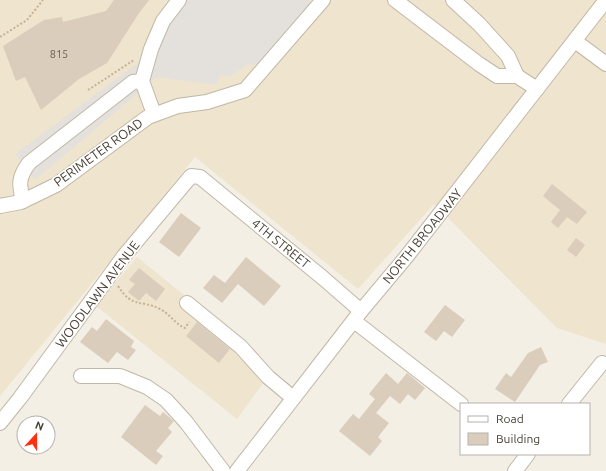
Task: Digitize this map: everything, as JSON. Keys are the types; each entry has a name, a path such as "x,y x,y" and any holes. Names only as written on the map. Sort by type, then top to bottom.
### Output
{"street":[{"path":"154,114 142,81 151,49 163,21 179,0"},
{"name":"PERIMETER ROAD","path":"0,206 23,201 56,185 154,114 178,106 207,102 245,90 324,0"},
{"path":"395,0 497,76 517,76"},
{"path":"453,0 479,24 508,56 517,76 537,89"},
{"name":"NORTH BROADWAY","path":"237,471 357,316 407,256 606,0"},
{"path":"575,41 606,64"},
{"path":"23,201 19,185 21,173 29,163 133,82 142,81"},
{"name":"WOODLAWN AVENUE","path":"0,423 124,256 191,176 200,177"},
{"name":"4TH STREET","path":"200,177 323,278 357,316 461,403"},
{"path":"192,308 241,347 268,377 293,398"},
{"path":"570,403 602,363"},
{"path":"81,376 120,376 147,387 166,400 186,422 223,471"},
{"path":"515,471 527,455"}],"path":[{"path":"0,37 27,20 43,0"},
{"path":"88,90 134,60 136,55"},
{"path":"110,274 124,295 132,302 160,309 172,318 178,325 185,328 192,308"}],"shaded area":[{"path":"0,0 606,0 606,344 557,328 434,204 358,289 195,157 0,396"},
{"path":"183,0 310,0 309,5 258,65 248,64 230,77 220,75 217,85 157,77 35,180 15,154 138,63"},
{"path":"137,257 246,345 272,371 237,419 96,306"}],"building":[{"path":"114,0 149,0 107,63 79,79 41,110 25,77 16,81 3,46 44,20 62,17 63,22 106,11"},
{"path":"552,184 587,212 577,224 567,217 558,228 551,222 560,210 543,196"},
{"path":"181,213 201,228 179,257 159,242"},
{"path":"576,238 585,245 576,257 567,250"},
{"path":"246,257 281,286 264,306 238,284 222,303 203,288 214,275 225,283"},
{"path":"139,268 165,289 156,301 146,293 139,301 128,292 135,284 129,280"},
{"path":"445,305 465,320 452,337 444,331 436,341 424,332"},
{"path":"106,319 134,341 131,347 136,350 128,360 117,352 108,363 80,342 92,327 97,331"},
{"path":"197,322 230,349 219,363 186,336"},
{"path":"541,347 548,362 540,365 515,402 495,389 506,373 511,377 528,353"},
{"path":"386,373 398,384 407,373 425,388 415,400 408,394 400,404 390,396 376,413 389,423 378,437 382,441 370,456 339,431 353,414 359,419 375,399 369,394"},
{"path":"145,405 160,416 163,412 174,421 168,428 172,432 156,451 163,456 156,465 121,437"}]}
